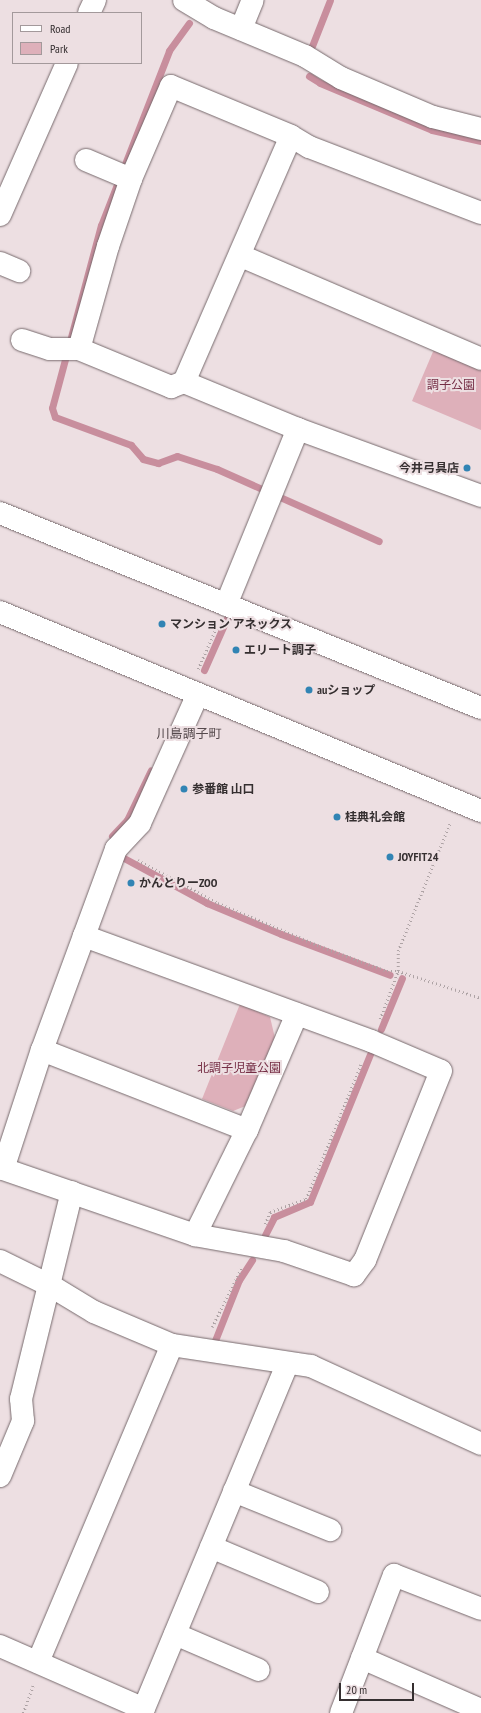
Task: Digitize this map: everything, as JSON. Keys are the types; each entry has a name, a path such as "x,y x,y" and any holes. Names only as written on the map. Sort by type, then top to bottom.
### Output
{"street":[{"path":"89,12 95,0"},
{"path":"184,0 214,18 305,56 341,78 433,117 481,129"},
{"path":"241,28 253,0"},
{"path":"0,214 67,64"},
{"path":"79,348 108,246 122,175 171,86 291,136 309,147 481,213"},
{"path":"184,382 241,256 291,136"},
{"path":"86,160 122,175"},
{"path":"241,256 481,359"},
{"path":"22,340 50,349 79,348 171,387 184,382 298,429 481,496"},
{"path":"226,605 298,429"},
{"path":"0,512 481,708"},
{"path":"0,612 481,811"},
{"path":"84,936 371,1041 441,1071 366,1260 354,1276 284,1251 195,1235 3,1169 42,1050 116,849 140,823 198,694"},
{"path":"195,1235 247,1130 297,1014"},
{"path":"42,1050 247,1130"},
{"path":"0,1476 23,1421 21,1399 51,1286 53,1264 72,1192"},
{"path":"0,1261 51,1286 94,1312 172,1345 287,1364 311,1366 481,1444"},
{"path":"40,1663 172,1345"},
{"path":"0,1646 143,1711 287,1364"},
{"path":"234,1491 330,1530"},
{"path":"211,1547 318,1592"},
{"path":"341,1713 394,1575 481,1610"},
{"path":"175,1634 259,1670"},
{"path":"362,1658 481,1710"}],"path":[{"path":"197,672 226,605"},
{"path":"202,1350 234,1279 255,1247 270,1212 306,1199 398,971 398,951 450,823"},
{"path":"116,849 218,903 328,949 387,971 398,971 481,998"},
{"path":"23,1713 40,1663"}],"green space":[{"name":"調子公園","path":"435,347 481,367 481,430 412,401"},
{"name":"北調子児童公園","path":"240,1004 270,1017 275,1038 248,1105 233,1111 202,1099"}],"waterway":[{"path":"312,46 330,0"},
{"path":"189,23 169,51 101,225 52,408 55,417 131,445 143,459 158,463 177,456 217,469 379,541"},
{"path":"309,76 320,83 432,130 481,141"},
{"path":"204,670 227,618"},
{"path":"112,836 127,820 151,770"},
{"path":"122,857 207,903 281,934 390,975"},
{"path":"381,1029 402,978"},
{"path":"265,1235 274,1217 310,1202 370,1054"},
{"path":"214,1343 239,1280 252,1260"}],"place":[{"name":"今井弓具店","path":"467,468"},
{"name":"マンション アネックス","path":"162,624"},
{"name":"エリート調子","path":"236,650"},
{"name":"auショップ","path":"309,690"},
{"name":"参番館 山口","path":"184,789"},
{"name":"桂典礼会館","path":"337,817"},
{"name":"JOYFIT24","path":"390,857"},
{"name":"かんとりーZOO","path":"131,883"}],"district":[{"name":"川島調子町","path":"189,734"}]}
